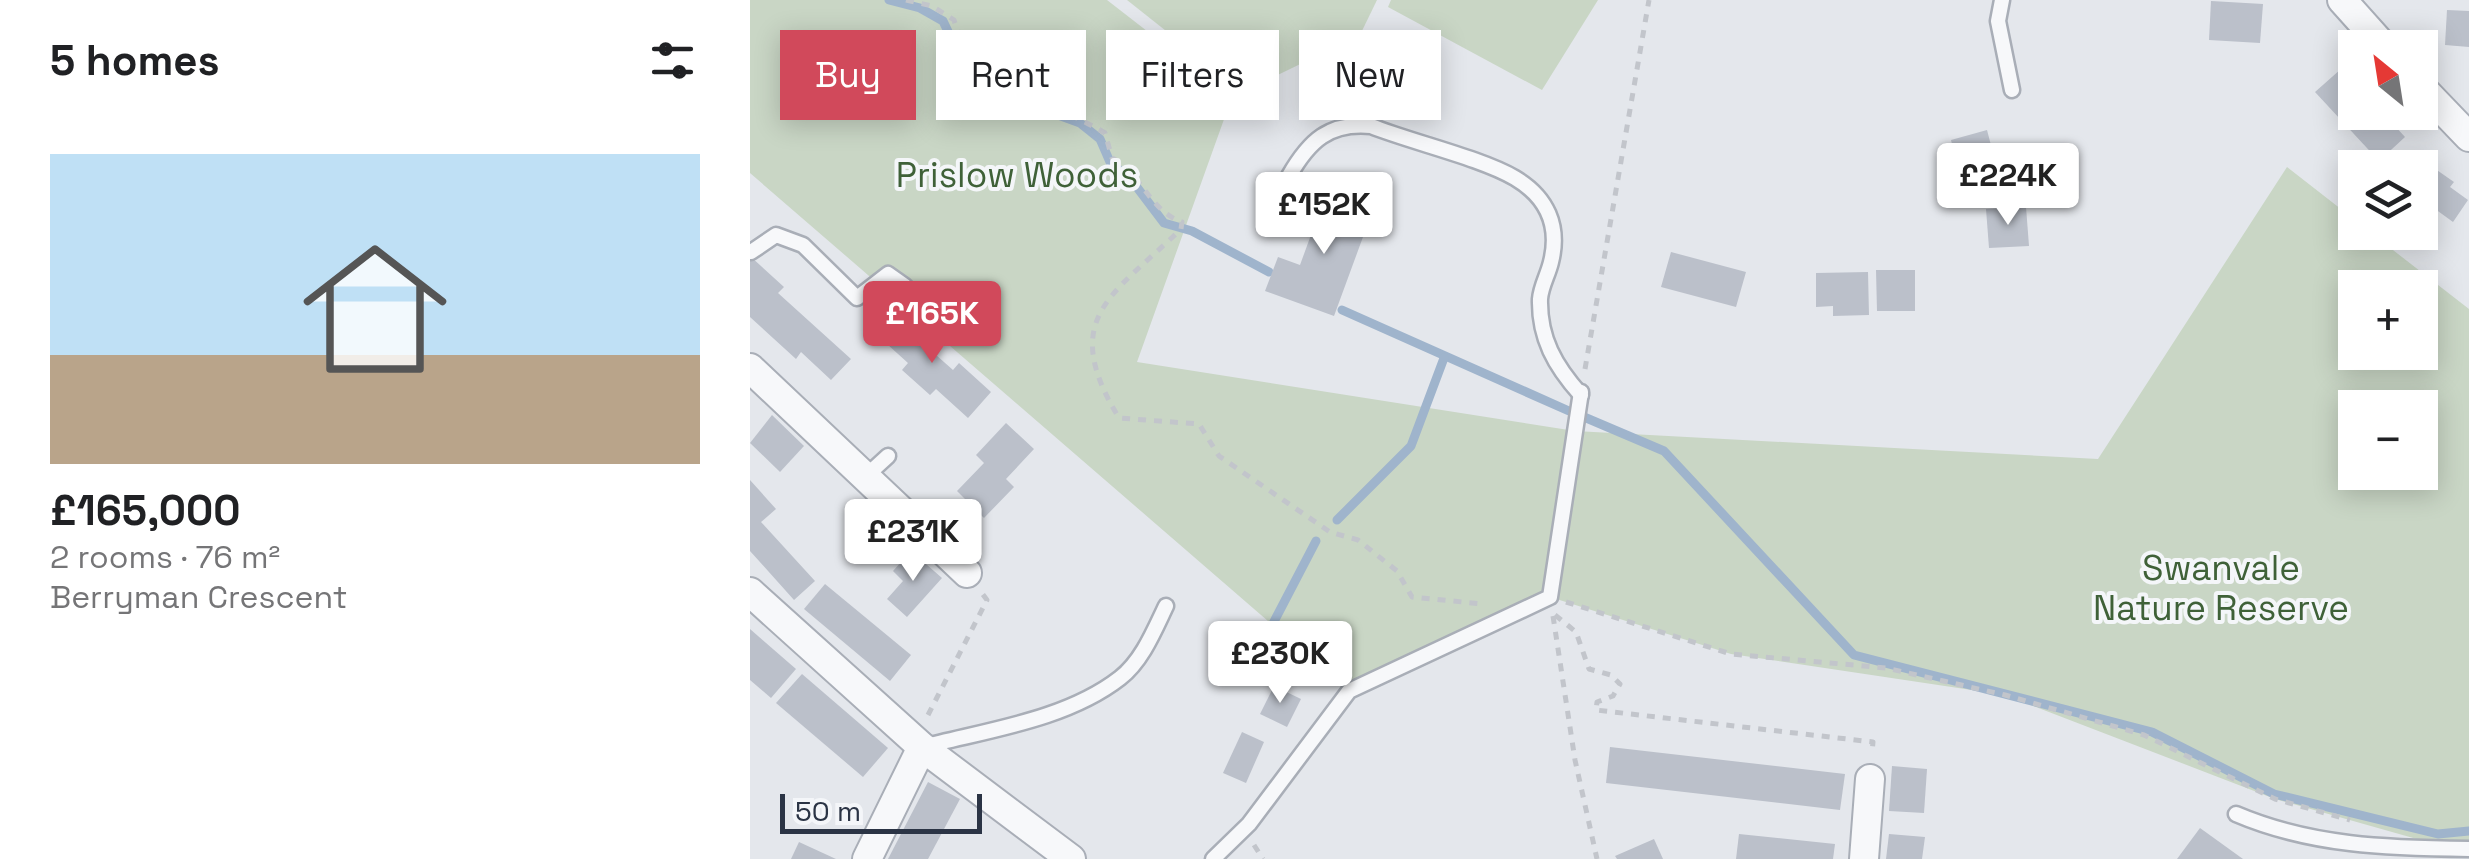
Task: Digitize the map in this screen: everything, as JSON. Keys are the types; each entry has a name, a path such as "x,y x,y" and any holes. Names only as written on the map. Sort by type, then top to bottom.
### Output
{"street":[{"path":"2342,0 2369,30"},
{"path":"2438,105 2469,138"},
{"path":"750,368 863,479 967,573"},
{"path":"750,592 918,743 1071,859"},
{"path":"868,859 918,743"},
{"path":"1864,859 1870,779"}],"lane":[{"path":"2002,0 1998,21 2012,90"},
{"path":"1212,859 1249,824 1349,691 1550,596 1581,393 1560,372 1541,323 1540,294 1555,236 1551,215 1539,195 1513,177 1371,126 1347,124 1318,137 1289,176"},
{"path":"750,252 776,235 803,245 857,298 888,274 905,286"},
{"path":"863,479 888,456"},
{"path":"918,743 1078,704 1122,677 1142,653 1166,606"},
{"path":"2236,814 2282,834 2354,846 2469,849"}],"path":[{"path":"906,0 932,6 954,20 958,36 992,73 1105,132 1112,158 1128,167 1166,217 1182,228 1097,315 1091,353 1094,367 1120,418 1199,424 1219,456 1330,532 1358,540 1397,571 1412,597 1524,608"},
{"path":"1581,393 1649,0"},
{"path":"918,743 987,600 967,573"},
{"path":"1550,596 1731,654 1886,668 2005,694 2144,735 2275,799 2366,824"},
{"path":"1596,859 1575,760 1553,614 1576,632 1589,668 1611,675 1620,684 1613,696 1597,702 1596,710 1872,742"}],"green space":[{"path":"750,0 1107,0 1146,30 1106,30 1106,120 1224,120 1137,362 1575,431 2098,459 2287,167 2338,207 2338,250 2393,250 2419,270 2338,270 2338,370 2438,370 2438,285 2469,309 2469,841 2438,845 2275,799 2005,695 1731,654 1550,597 1349,691 750,173"},
{"path":"1127,0 1377,0 1362,30 1299,30 1299,65 1279,74 1279,30 1165,30"},
{"path":"1391,0 1598,0 1542,90 1441,36 1441,30 1431,30 1388,7"}],"building":[{"path":"2211,1 2263,4 2260,43 2209,40"},
{"path":"2447,10 2469,11 2469,47 2445,45"},
{"path":"2338,72 2338,117 2315,92"},
{"path":"1987,130 1993,153 2033,143 2040,171 1963,190 1951,140"},
{"path":"2350,130 2399,130 2405,137 2391,150 2369,150"},
{"path":"2438,171 2454,182 2450,187 2468,200 2453,222 2438,211"},
{"path":"1327,191 1374,207 1334,316 1265,291 1278,257 1300,265"},
{"path":"2026,207 2029,246 1989,248 1986,209"},
{"path":"1671,252 1746,272 1736,307 1661,287"},
{"path":"750,256 784,287 778,293 851,359 831,380 801,352 796,359 750,317"},
{"path":"1876,270 1915,270 1915,311 1877,311"},
{"path":"1868,272 1869,315 1833,316 1833,306 1816,307 1816,273"},
{"path":"899,310 933,340 927,347 953,370 959,363 991,392 968,418 936,389 930,395 902,370 908,363 877,335"},
{"path":"772,415 804,446 780,472 750,443"},
{"path":"1006,423 1034,449 1006,479 1014,487 984,518 957,491 984,463 976,455"},
{"path":"750,480 776,509 761,522 815,581 794,600 750,551"},
{"path":"911,551 942,578 907,617 887,599 903,581 893,571"},
{"path":"825,584 911,655 890,681 804,609"},
{"path":"750,629 796,669 771,698 750,680"},
{"path":"802,674 888,748 863,777 776,703"},
{"path":"1274,686 1301,699 1287,727 1260,714"},
{"path":"1242,732 1264,742 1246,783 1223,773"},
{"path":"1610,747 1845,774 1840,810 1606,783"},
{"path":"1892,766 1927,769 1924,813 1889,811"},
{"path":"928,782 960,799 928,859 888,859"},
{"path":"2200,828 2243,859 2177,859"},
{"path":"1739,834 1835,844 1833,859 1736,859"},
{"path":"1889,834 1925,837 1922,859 1886,859"},
{"path":"1654,839 1663,859 1615,856"},
{"path":"799,842 836,859 791,859"}],"waterway":[{"path":"889,0 920,8 943,21 953,42 978,67 1039,108 1080,123 1100,139 1110,162 1133,182 1164,223 1192,231 1269,272"},
{"path":"1342,310 1569,411"},
{"path":"1337,520 1411,446 1444,358"},
{"path":"1584,417 1664,451 1854,655 2152,732 2274,794 2438,834 2469,831"},
{"path":"1266,637 1316,541"}],"park label":[{"name":"Prislow Woods","path":"1017,175"},
{"name":"Swanvale Nature Reserve","path":"2221,588"}]}
